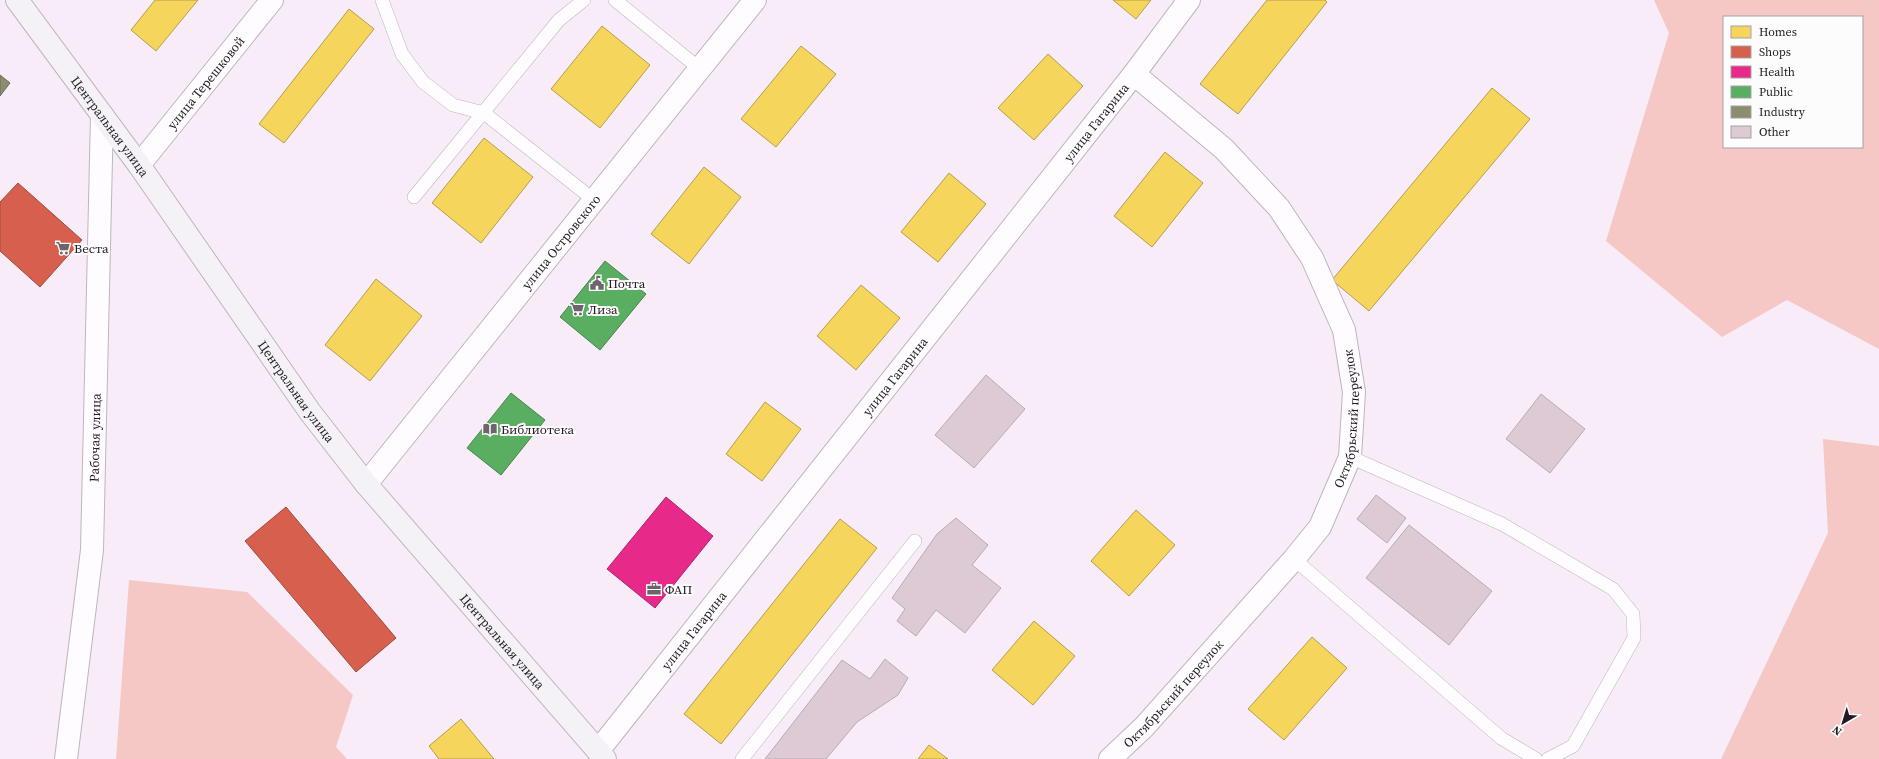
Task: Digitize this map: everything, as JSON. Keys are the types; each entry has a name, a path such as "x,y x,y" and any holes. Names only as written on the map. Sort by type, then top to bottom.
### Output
{"street":[{"name":"Центральная улица","path":"17,0 139,165 310,412 366,484 601,755"},
{"name":"улица Терешковой","path":"139,165 272,0"},
{"name":"улица Островского","path":"366,484 755,0"},
{"name":"улица Гагарина","path":"601,755 1134,74 1189,0"},
{"name":"Октябрьский переулок","path":"1110,759 1144,727 1294,559 1320,527 1350,457 1354,392 1344,330 1312,258 1279,208 1224,149 1134,74"},
{"name":"Рабочая улица","path":"66,759 92,550 102,115"}],"lane":[{"path":"382,0 402,54 423,82 453,105 484,113 594,200"},
{"path":"414,197 559,20 584,0"},
{"path":"615,0 700,69"},
{"path":"1350,457 1502,524 1613,589 1633,614 1634,638 1573,746 1548,759"},
{"path":"742,759 915,541"},
{"path":"1294,559 1501,738 1536,759"}],"shaded area":[{"path":"1654,0 1879,0 1879,349 1787,300 1722,337 1606,241 1669,33"},
{"path":"1823,439 1879,446 1879,759 1721,759 1828,533"},
{"path":"129,580 247,592 353,695 336,747 347,759 116,759"}],"building: Homes":[{"path":"155,0 198,0 156,51 131,30"},
{"path":"1113,0 1151,0 1136,19"},
{"path":"1267,0 1325,0 1327,2 1238,114 1200,84"},
{"path":"349,9 374,29 284,143 259,124"},
{"path":"602,26 650,65 600,128 551,89"},
{"path":"801,46 836,74 776,147 741,119"},
{"path":"1048,54 1083,86 1034,140 998,108"},
{"path":"1492,88 1530,119 1369,311 1332,280"},
{"path":"484,138 533,177 481,243 432,203"},
{"path":"1165,152 1203,183 1152,247 1114,216"},
{"path":"704,167 741,197 689,264 651,234"},
{"path":"949,173 986,204 938,262 901,232"},
{"path":"376,279 422,316 370,381 325,345"},
{"path":"861,285 900,318 856,370 817,336"},
{"path":"765,402 801,429 762,481 726,454"},
{"path":"1136,510 1175,545 1129,596 1091,561"},
{"path":"840,519 877,548 721,744 684,714"},
{"path":"1034,621 1075,656 1033,705 992,670"},
{"path":"1312,637 1347,668 1284,740 1248,709"},
{"path":"461,719 494,759 439,759 429,746"},
{"path":"929,745 948,759 918,759"}],"building: Shops":[{"path":"18,183 82,240 40,287 0,251 0,202"},
{"path":"286,507 396,638 356,672 245,541"}],"building: Health":[{"path":"666,497 713,536 655,608 607,569"}],"building: Public":[{"path":"605,261 646,294 600,350 560,317"},
{"path":"511,393 545,420 501,475 467,448"}],"building: Industry":[{"path":"0,75 10,83 0,96"}],"building: Other":[{"path":"986,375 1025,409 974,468 935,435"},
{"path":"1541,394 1585,429 1550,473 1506,439"},
{"path":"1376,495 1406,518 1387,543 1357,519"},
{"path":"956,518 988,545 972,565 1001,588 965,633 936,610 916,636 897,621 905,609 892,598 937,534"},
{"path":"1409,525 1492,591 1449,645 1366,578"},
{"path":"885,659 908,678 898,695 857,722 826,759 765,759 842,660 870,679"}],"place":[{"name":"Веста","path":"63,248"},
{"name":"Почта","path":"597,283"},
{"name":"Лиза","path":"577,309"},
{"name":"Библиотека","path":"490,429"},
{"name":"ФАП","path":"654,589"}]}
